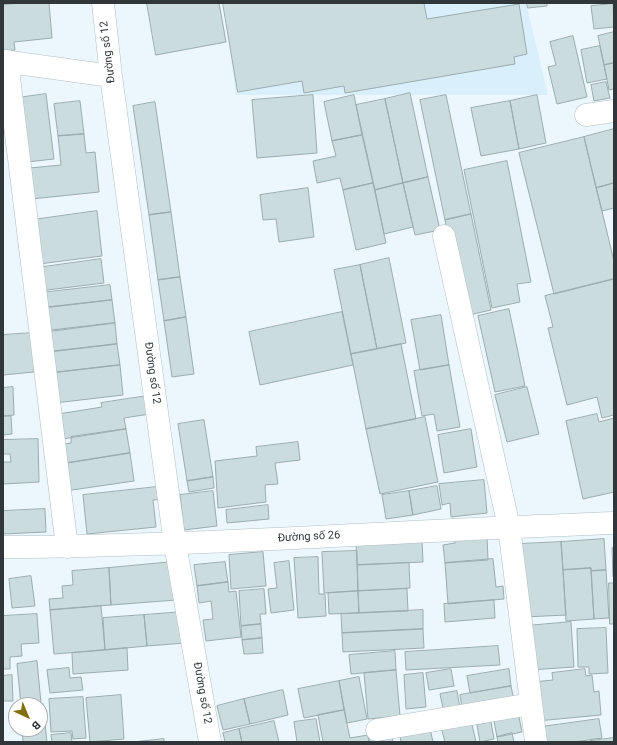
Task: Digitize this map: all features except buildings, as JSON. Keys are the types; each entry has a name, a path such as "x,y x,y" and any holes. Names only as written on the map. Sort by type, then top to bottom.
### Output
{"street":[{"name":"Đường số 12","path":"103,3 111,76 175,544 210,742"},
{"path":"67,547 5,61 111,76"},
{"path":"586,114 614,111"},
{"path":"444,236 509,526 536,742"},
{"name":"Đường số 26","path":"3,547 175,544 509,526 614,523"},
{"path":"376,730 531,704"}],"shaded area":[{"path":"224,3 526,3 548,95 236,95"}]}
